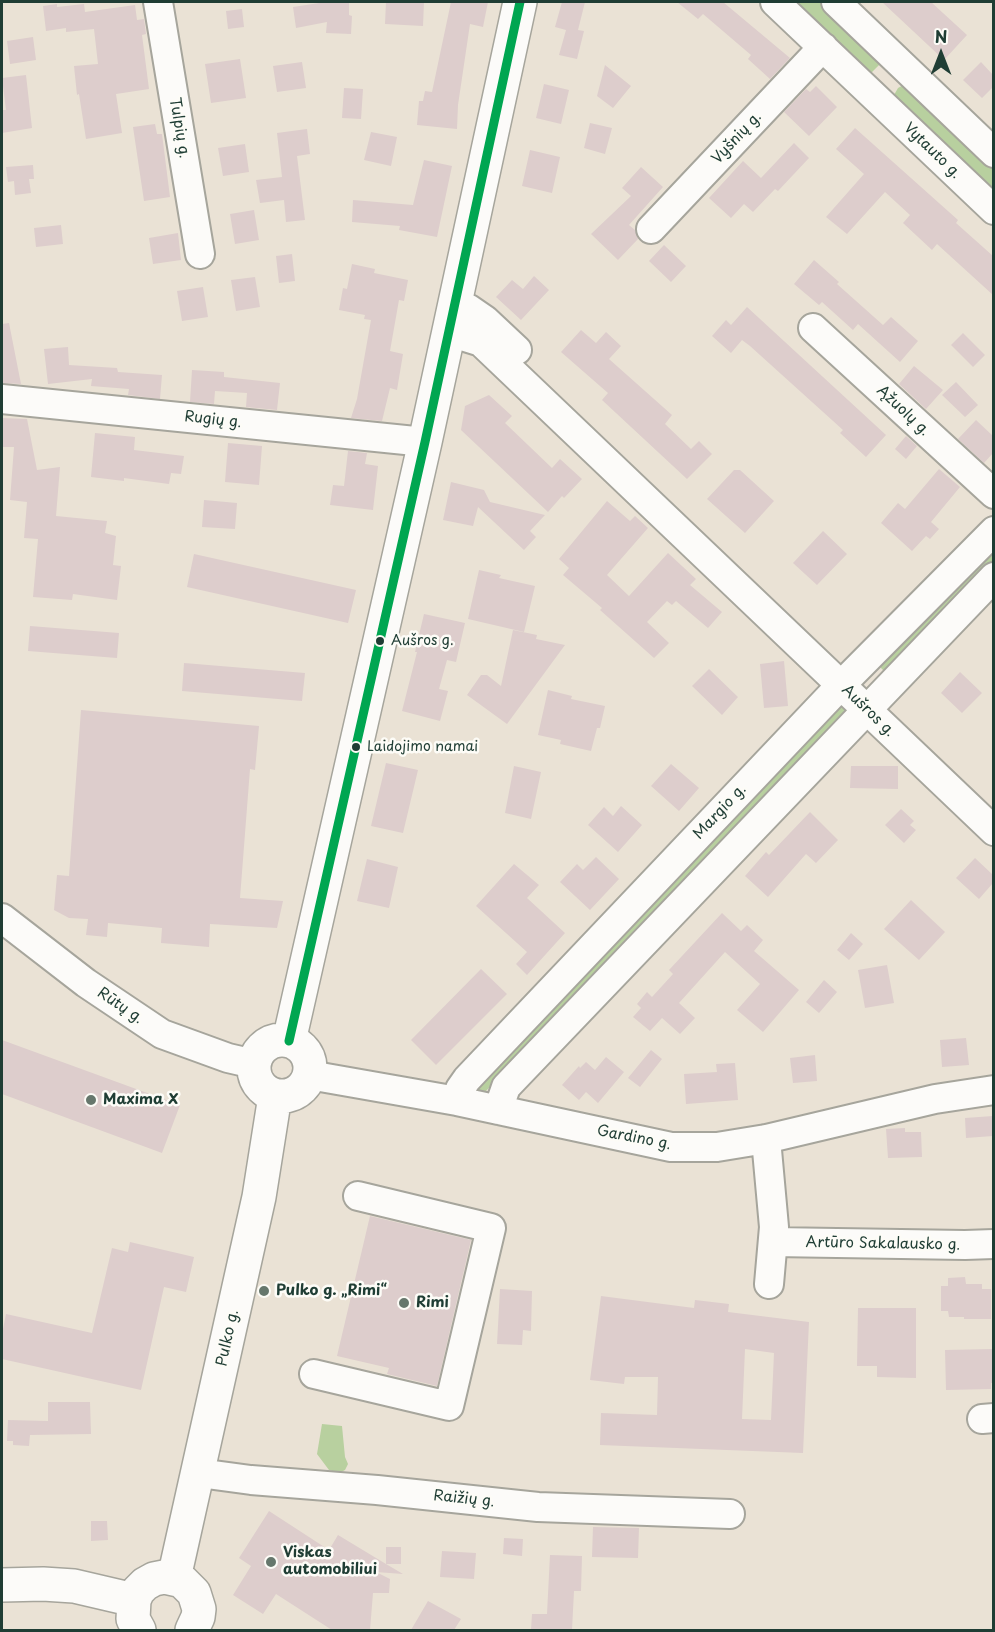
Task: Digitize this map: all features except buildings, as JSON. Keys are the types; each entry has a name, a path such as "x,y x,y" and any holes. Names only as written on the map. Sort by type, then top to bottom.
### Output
{"main road":[{"path":"289,1041 425,442 520,2"},
{"path":"280,1040 289,1041 303,1050 310,1066 309,1075 300,1090 284,1097 275,1096 260,1087 253,1072 254,1064 257,1054 263,1047 280,1040"},
{"name":"Pulko g.","path":"174,1578 259,1197 275,1096"},
{"path":"2,1585 74,1586 136,1616 138,1591 145,1584 154,1579 174,1578 189,1586 198,1601 198,1629"}],"street":[{"name":"Tulpių g.","path":"158,2 200,254"},
{"name":"Vytauto g.","path":"776,2 993,210"},
{"path":"836,2 993,153"},
{"name":"Vyšnių g.","path":"651,229 823,47"},
{"path":"871,93 900,63"},
{"name":"Aušros g.","path":"452,319 469,309 486,320 847,679 993,806"},
{"name":"Ąžuolų g.","path":"813,328 993,494"},
{"name":"Rugių g.","path":"2,399 425,442"},
{"name":"Margio g.","path":"457,1101 460,1089 467,1079 847,679 993,531"},
{"path":"498,1110 506,1087 993,577"},
{"name":"Aušros g.","path":"872,702 993,831"},
{"name":"Rūtų g.","path":"2,918 86,983 162,1034 228,1058 254,1064"},
{"name":"Gardino g.","path":"309,1075 457,1101 671,1147 717,1147 766,1139 935,1099 993,1090"},
{"path":"766,1139 774,1227 769,1284"},
{"path":"314,1374 449,1406 491,1228 358,1196"},
{"name":"Artūro Sakalausko g.","path":"773,1242 993,1244"},
{"name":"Raižių g.","path":"199,1473 538,1507 730,1514"}],"green space":[{"path":"791,2 823,2 881,63 872,72 866,73"},
{"path":"905,84 993,165 993,194 895,100 894,95 898,88"},
{"path":"993,539 993,568 885,672 879,664"},
{"path":"842,698 849,715 484,1093 477,1093 476,1090"},
{"path":"322,1424 342,1426 345,1457 348,1464 345,1470 339,1473 329,1470 317,1454"}],"transit line":[{"path":"289,1041 425,442 520,2"}],"place":[{"name":"Aušros g.","path":"380,641"},
{"name":"Laidojimo namai","path":"356,747"},
{"name":"Maxima X","path":"91,1100"},
{"name":"Pulko g. „Rimi“","path":"264,1291"},
{"name":"Rimi","path":"404,1303"},
{"name":"Viskas automobiliui","path":"271,1562"}]}
